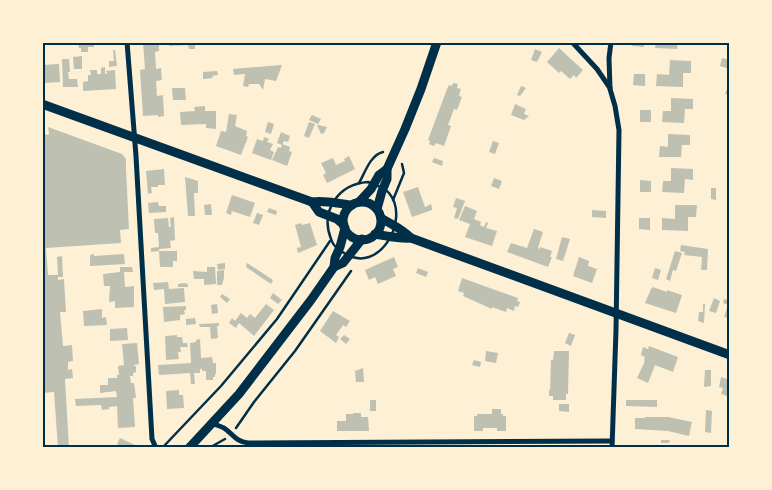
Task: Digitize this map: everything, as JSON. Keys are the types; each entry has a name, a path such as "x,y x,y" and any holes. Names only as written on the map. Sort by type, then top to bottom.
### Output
{"street":[{"path":"127,42 152,439 156,448"},
{"path":"312,202 319,212 337,220 353,237 362,239 372,237 375,234 380,226 379,213 382,191 387,179 387,169 421,89 437,42"},
{"path":"572,42 597,69 610,89"},
{"path":"611,42 609,58 610,89 615,106 618,130 612,448"},
{"path":"42,104 312,202 323,200 336,204 371,204 388,223 403,229 411,238"},
{"path":"189,448 239,394 311,300 334,267 345,227 345,213 371,188 379,175 387,169"},
{"path":"375,234 400,239 411,238 730,355"},
{"path":"334,267 343,263 362,239"},
{"path":"212,423 222,427 237,440 248,443 612,441"}],"path":[{"path":"359,183 378,153 396,150 404,173 393,200"},
{"path":"335,199 346,188 368,182"},
{"path":"388,192 396,210 395,219"},
{"path":"328,221 328,230 336,248"},
{"path":"165,445 221,386 277,319 331,240"},
{"path":"352,258 368,257 377,253 388,242"},
{"path":"356,264 360,258"},
{"path":"236,428 254,402 295,351 353,269"},
{"path":"209,448 226,438"}],"building":[{"path":"78,42 94,42 94,47 88,47 88,52 81,52"},
{"path":"143,42 159,42 159,51 155,52 156,69 161,68 162,80 156,81 157,96 163,95 164,116 143,116 140,70 145,69"},
{"path":"169,42 201,42 201,44 195,44 195,49 189,49 188,45 169,46"},
{"path":"633,42 644,42 644,47 632,46"},
{"path":"656,42 678,42 677,49 655,48"},
{"path":"559,48 583,70 576,78 574,75 570,79 561,71 559,73 547,62"},
{"path":"535,49 542,52 537,62 531,60"},
{"path":"113,50 115,50 117,66 109,67 109,61 114,61"},
{"path":"82,56 82,69 74,69 73,57"},
{"path":"722,58 730,60 730,69 720,66"},
{"path":"62,59 69,59 69,79 77,79 78,87 63,87"},
{"path":"670,60 691,61 691,73 683,73 683,87 656,86 657,74 669,75"},
{"path":"59,64 60,82 45,83 43,65"},
{"path":"282,65 276,81 265,79 263,90 259,84 249,84 248,87 243,86 245,74 234,75 233,69"},
{"path":"105,67 105,74 107,74 106,71 115,70 116,89 83,91 83,82 88,81 88,75 91,75 90,70 97,70 97,74 101,74 101,68"},
{"path":"217,71 218,75 212,76 213,78 203,79 203,72"},
{"path":"634,74 645,74 645,86 633,85"},
{"path":"453,83 458,84 457,88 461,89 459,96 462,97 457,110 454,109 448,125 451,126 444,146 436,143 434,146 429,144 430,141 428,140 447,89"},
{"path":"521,86 526,88 520,96 517,95"},
{"path":"728,86 730,87 730,95 725,94"},
{"path":"172,88 185,88 186,100 173,100"},
{"path":"671,98 693,99 693,109 685,109 684,123 662,122 663,111 671,111"},
{"path":"515,104 526,109 524,114 529,116 524,120 511,115"},
{"path":"205,106 205,111 216,111 216,129 206,128 206,124 181,125 180,112 195,111 194,107"},
{"path":"640,110 651,110 651,122 640,122"},
{"path":"229,114 237,115 235,126 247,131 246,136 248,137 241,155 216,146 221,131 226,132"},
{"path":"312,115 321,119 318,124 309,120"},
{"path":"268,122 274,124 271,134 265,132"},
{"path":"309,122 315,124 309,138 304,136"},
{"path":"317,125 327,127 324,133 321,134"},
{"path":"48,127 122,154 126,159 129,229 120,230 121,243 46,248 48,275 58,275 57,257 62,256 63,277 58,277 58,280 64,279 66,312 60,312 63,346 72,345 73,361 68,362 68,370 72,369 73,378 65,379 69,448 58,448 54,392 42,393 42,133 49,134"},
{"path":"281,132 290,136 288,142 284,141 282,145 277,143"},
{"path":"668,134 690,135 690,145 682,145 681,157 659,157 660,146 668,147"},
{"path":"264,137 269,139 267,142 273,144 270,150 274,152 271,160 252,153 257,139 263,141"},
{"path":"493,141 499,143 495,154 489,152"},
{"path":"282,144 290,147 289,151 292,152 287,166 272,160 278,147 281,148"},
{"path":"349,156 355,169 327,183 323,175 326,173 321,163 333,158 336,165 345,161 344,159"},
{"path":"434,158 443,161 442,166 432,162"},
{"path":"671,168 693,169 693,180 685,179 684,193 662,192 663,181 671,181"},
{"path":"164,169 165,185 151,187 152,193 148,194 146,171"},
{"path":"185,177 198,181 198,193 194,193 195,216 188,216"},
{"path":"494,178 502,181 499,189 491,186"},
{"path":"640,180 651,181 651,192 640,192"},
{"path":"418,187 425,207 431,204 432,210 412,217 403,192"},
{"path":"711,188 716,188 716,200 711,199"},
{"path":"232,195 255,203 250,217 232,211 231,215 226,213"},
{"path":"456,198 465,201 458,219 454,218 457,208 453,207"},
{"path":"158,202 159,206 166,206 166,212 149,213 148,203"},
{"path":"211,204 212,215 205,215 204,205"},
{"path":"675,205 697,205 696,217 688,217 688,231 662,230 662,218 675,219"},
{"path":"465,206 477,211 474,219 481,222 480,225 484,227 486,222 488,223 486,228 497,231 492,246 465,237 470,224 459,220"},
{"path":"269,208 277,211 276,215 267,212"},
{"path":"592,210 606,211 606,218 592,217"},
{"path":"257,213 263,215 259,225 253,223"},
{"path":"174,217 175,240 170,241 171,248 151,252 151,248 159,247 154,219 168,218 169,227 171,227 170,218"},
{"path":"639,218 650,218 650,230 639,229"},
{"path":"301,223 302,225 310,223 317,245 298,253 297,248 301,247 295,225"},
{"path":"534,229 543,232 538,248 552,251 548,267 507,252 511,243 527,248"},
{"path":"562,237 570,239 563,261 556,259"},
{"path":"681,245 708,249 707,270 701,270 702,257 684,255 685,252 680,251"},
{"path":"159,251 177,251 177,261 173,261 173,267 160,267"},
{"path":"675,251 682,253 676,271 673,270 670,281 666,279"},
{"path":"94,254 94,256 124,254 125,264 90,266 90,255"},
{"path":"394,257 398,267 393,269 396,276 378,284 375,277 369,280 365,270"},
{"path":"579,257 589,261 588,266 597,269 592,283 573,276"},
{"path":"225,263 225,269 218,270 217,264"},
{"path":"247,263 273,280 271,284 246,267"},
{"path":"120,267 132,267 133,272 124,272 125,287 134,286 134,307 115,308 115,301 109,302 110,286 104,286 103,274 120,272"},
{"path":"207,267 215,267 216,284 204,285 204,279 194,279 193,271 207,272"},
{"path":"418,268 428,272 426,277 416,273"},
{"path":"655,268 661,270 658,280 652,278"},
{"path":"224,270 222,285 217,285 217,271"},
{"path":"462,278 518,298 517,301 520,302 518,307 515,306 514,311 507,308 506,312 492,307 492,309 463,296 464,293 458,291"},
{"path":"168,282 169,289 184,288 185,302 165,304 164,289 154,290 153,283"},
{"path":"178,284 188,284 188,287 178,287"},
{"path":"653,287 682,295 676,313 645,303"},
{"path":"273,293 282,300 278,304 270,298"},
{"path":"222,294 230,299 227,303 220,297"},
{"path":"714,298 720,301 716,313 709,311"},
{"path":"724,299 730,301 730,318 724,317 728,305 723,303"},
{"path":"217,304 218,313 212,314 211,305"},
{"path":"266,304 274,310 254,336 239,323 236,328 229,323 232,318 235,321 241,313 247,318 250,314 255,318"},
{"path":"703,304 705,304 704,323 698,321 699,312 703,312"},
{"path":"186,306 185,314 180,315 180,320 164,322 163,307"},
{"path":"102,309 102,318 106,317 107,325 84,326 83,311"},
{"path":"333,311 350,321 346,327 343,325 336,335 339,337 336,343 320,331"},
{"path":"195,318 196,324 186,325 186,319"},
{"path":"219,323 219,326 217,326 218,338 211,339 210,327 200,327 199,324"},
{"path":"127,328 128,340 110,341 110,329"},
{"path":"569,333 575,335 571,346 565,343"},
{"path":"177,335 177,337 182,337 183,343 187,343 188,347 180,347 181,352 178,352 179,359 166,360 165,336"},
{"path":"344,335 350,339 346,344 340,339"},
{"path":"200,339 201,358 212,357 213,363 216,363 216,374 213,380 206,380 206,371 202,371 202,369 200,369 200,373 194,373 195,384 191,384 190,373 159,375 158,365 191,363 190,343"},
{"path":"137,343 139,364 134,365 136,366 136,372 133,373 133,376 130,376 131,383 134,383 136,398 133,398 135,427 118,428 117,406 102,410 101,405 76,406 75,399 117,397 116,391 100,393 100,385 108,385 108,378 117,378 117,375 119,375 118,366 124,365 122,344"},
{"path":"649,346 678,357 673,372 655,365 648,383 637,378 645,361 645,357 641,355 643,347 648,349"},
{"path":"486,351 498,353 496,363 485,361"},
{"path":"554,351 569,351 568,394 566,394 566,400 553,400 553,396 549,396 551,360 553,360"},
{"path":"474,360 481,362 480,367 472,365"},
{"path":"363,368 364,382 356,382 355,371"},
{"path":"705,370 711,370 711,386 704,387"},
{"path":"721,377 730,380 730,397 721,394 723,388 719,387"},
{"path":"179,390 179,395 183,395 184,408 167,409 166,391"},
{"path":"370,400 376,400 376,411 370,411"},
{"path":"626,400 657,400 657,407 626,406"},
{"path":"559,404 569,404 569,412 559,411"},
{"path":"492,409 501,409 501,414 506,416 506,431 497,431 497,428 483,428 483,431 474,431 474,416 477,416 477,414 492,414"},
{"path":"706,410 712,411 711,433 705,432"},
{"path":"361,413 361,417 368,417 369,431 337,431 337,421 346,421 346,414"},
{"path":"668,417 692,422 689,436 668,431 635,429 635,418"},
{"path":"120,438 135,445 134,448 120,448 121,446 117,444"},
{"path":"661,440 670,440 669,443 661,443"}]}
